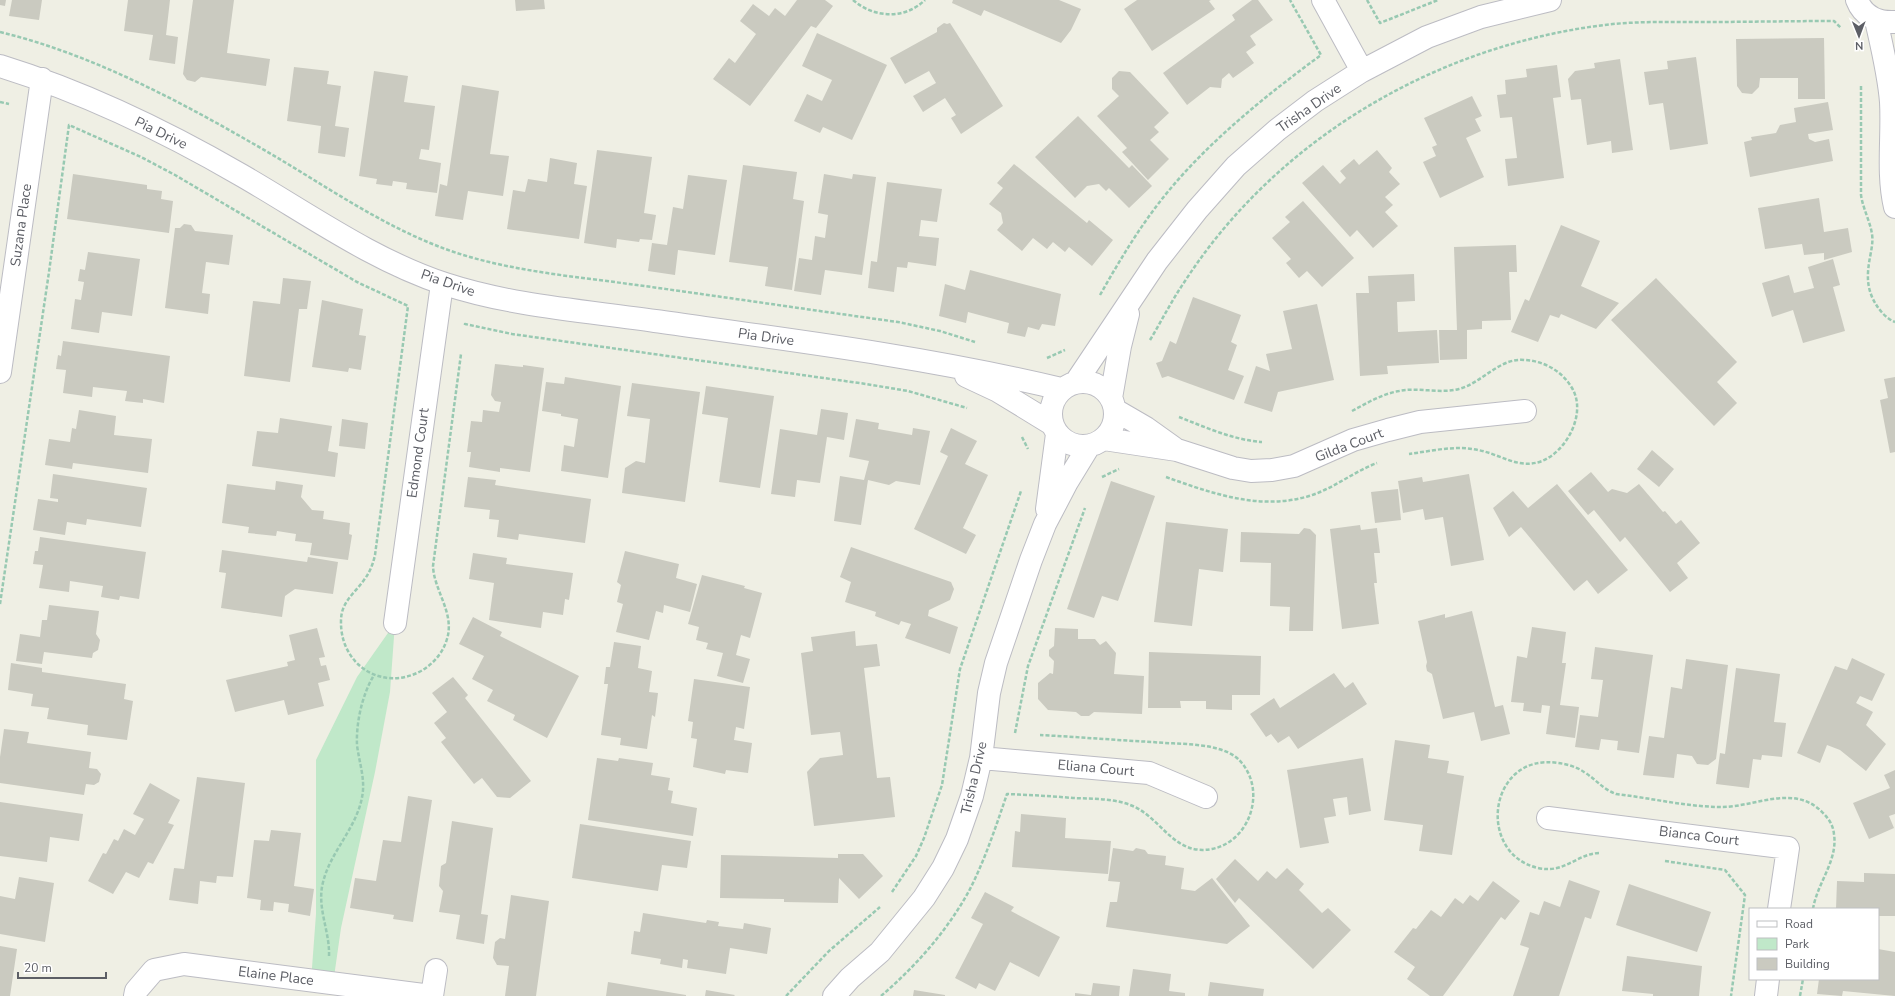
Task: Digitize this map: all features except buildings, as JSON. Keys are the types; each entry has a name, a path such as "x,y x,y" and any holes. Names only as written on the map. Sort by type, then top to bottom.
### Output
{"street":[{"path":"1323,0 1362,71"},
{"name":"Trisha Drive","path":"1069,386 1130,303 1157,261 1197,210 1236,166 1277,130 1315,101 1362,71 1427,37 1481,17 1550,0"},
{"path":"1852,1 1868,15 1886,21 1884,55 1891,102"},
{"name":"Pia Drive","path":"0,66 42,79 86,97 176,138 372,252 442,284 510,300 889,354 1069,386"},
{"path":"1895,74 1891,102 1891,178 1895,207"},
{"name":"Suzana Place","path":"0,372 42,79"},
{"name":"Edmond Court","path":"394,623 442,284"},
{"name":"Trisha Drive","path":"1113,404 1120,346 1130,303"},
{"name":"Pia Drive","path":"939,364 998,391 1054,429"},
{"path":"1086,382 1096,384 1105,390 1113,404 1115,421 1111,431 1096,442 1071,444 1054,429 1050,414 1051,405 1069,386 1086,382"},
{"name":"Gilda Court","path":"1113,404 1177,450"},
{"name":"Gilda Court","path":"1096,442 1177,450 1233,468 1251,471 1272,470 1294,466 1353,440 1420,422 1525,411"},
{"name":"Trisha Drive","path":"1045,524 1054,429"},
{"name":"Trisha Drive","path":"834,996 850,978 880,952 924,898 943,868 957,839 972,796 981,758 989,693 996,663 1031,560 1045,524 1067,482 1096,442"},
{"name":"Eliana Court","path":"981,758 1149,773 1206,797"},
{"name":"Bianca Court","path":"1548,818 1788,848 1779,908"},
{"name":"Elaine Place","path":"135,996 136,992 154,970 184,964 432,996 436,970"},
{"path":"1766,996 1768,980"}],"path":[{"path":"853,0 870,11 882,14 908,12 925,0"},
{"path":"1098,298 1119,261 1171,188 1206,151 1274,89 1321,55 1290,0"},
{"path":"1367,0 1380,23 1438,0"},
{"path":"1150,341 1185,280 1246,205 1281,170 1316,141 1362,109 1407,85 1447,67 1501,47 1546,35 1603,25 1644,22 1834,21 1845,31"},
{"path":"0,32 56,49 99,65 151,89 268,152 371,214 436,246 466,256 495,264 584,278 898,322 940,331 982,344"},
{"path":"0,102 8,104"},
{"path":"0,604 69,125 140,157 175,175 357,282 408,306 375,554 366,576 346,601 341,620 343,639 352,657 374,676 386,679 409,677 432,663 441,652 448,639 449,619 447,610 437,589 433,566 461,353"},
{"path":"464,331 465,324 512,334 866,384 908,391 969,408"},
{"path":"1044,360 1071,347"},
{"path":"1095,480 1122,467"},
{"path":"1014,733 1028,666 1087,502"},
{"path":"326,983 329,952 322,905 322,888 328,866 358,814 363,791 362,765 358,747 357,731 361,710 374,676"},
{"path":"890,894 916,856 924,838"},
{"path":"786,996 830,951 882,906"},
{"path":"1800,996 1803,980"}],"green space":[{"path":"395,623 390,692 375,772 341,928 333,984 311,981 316,914 316,760 357,677"}]}
